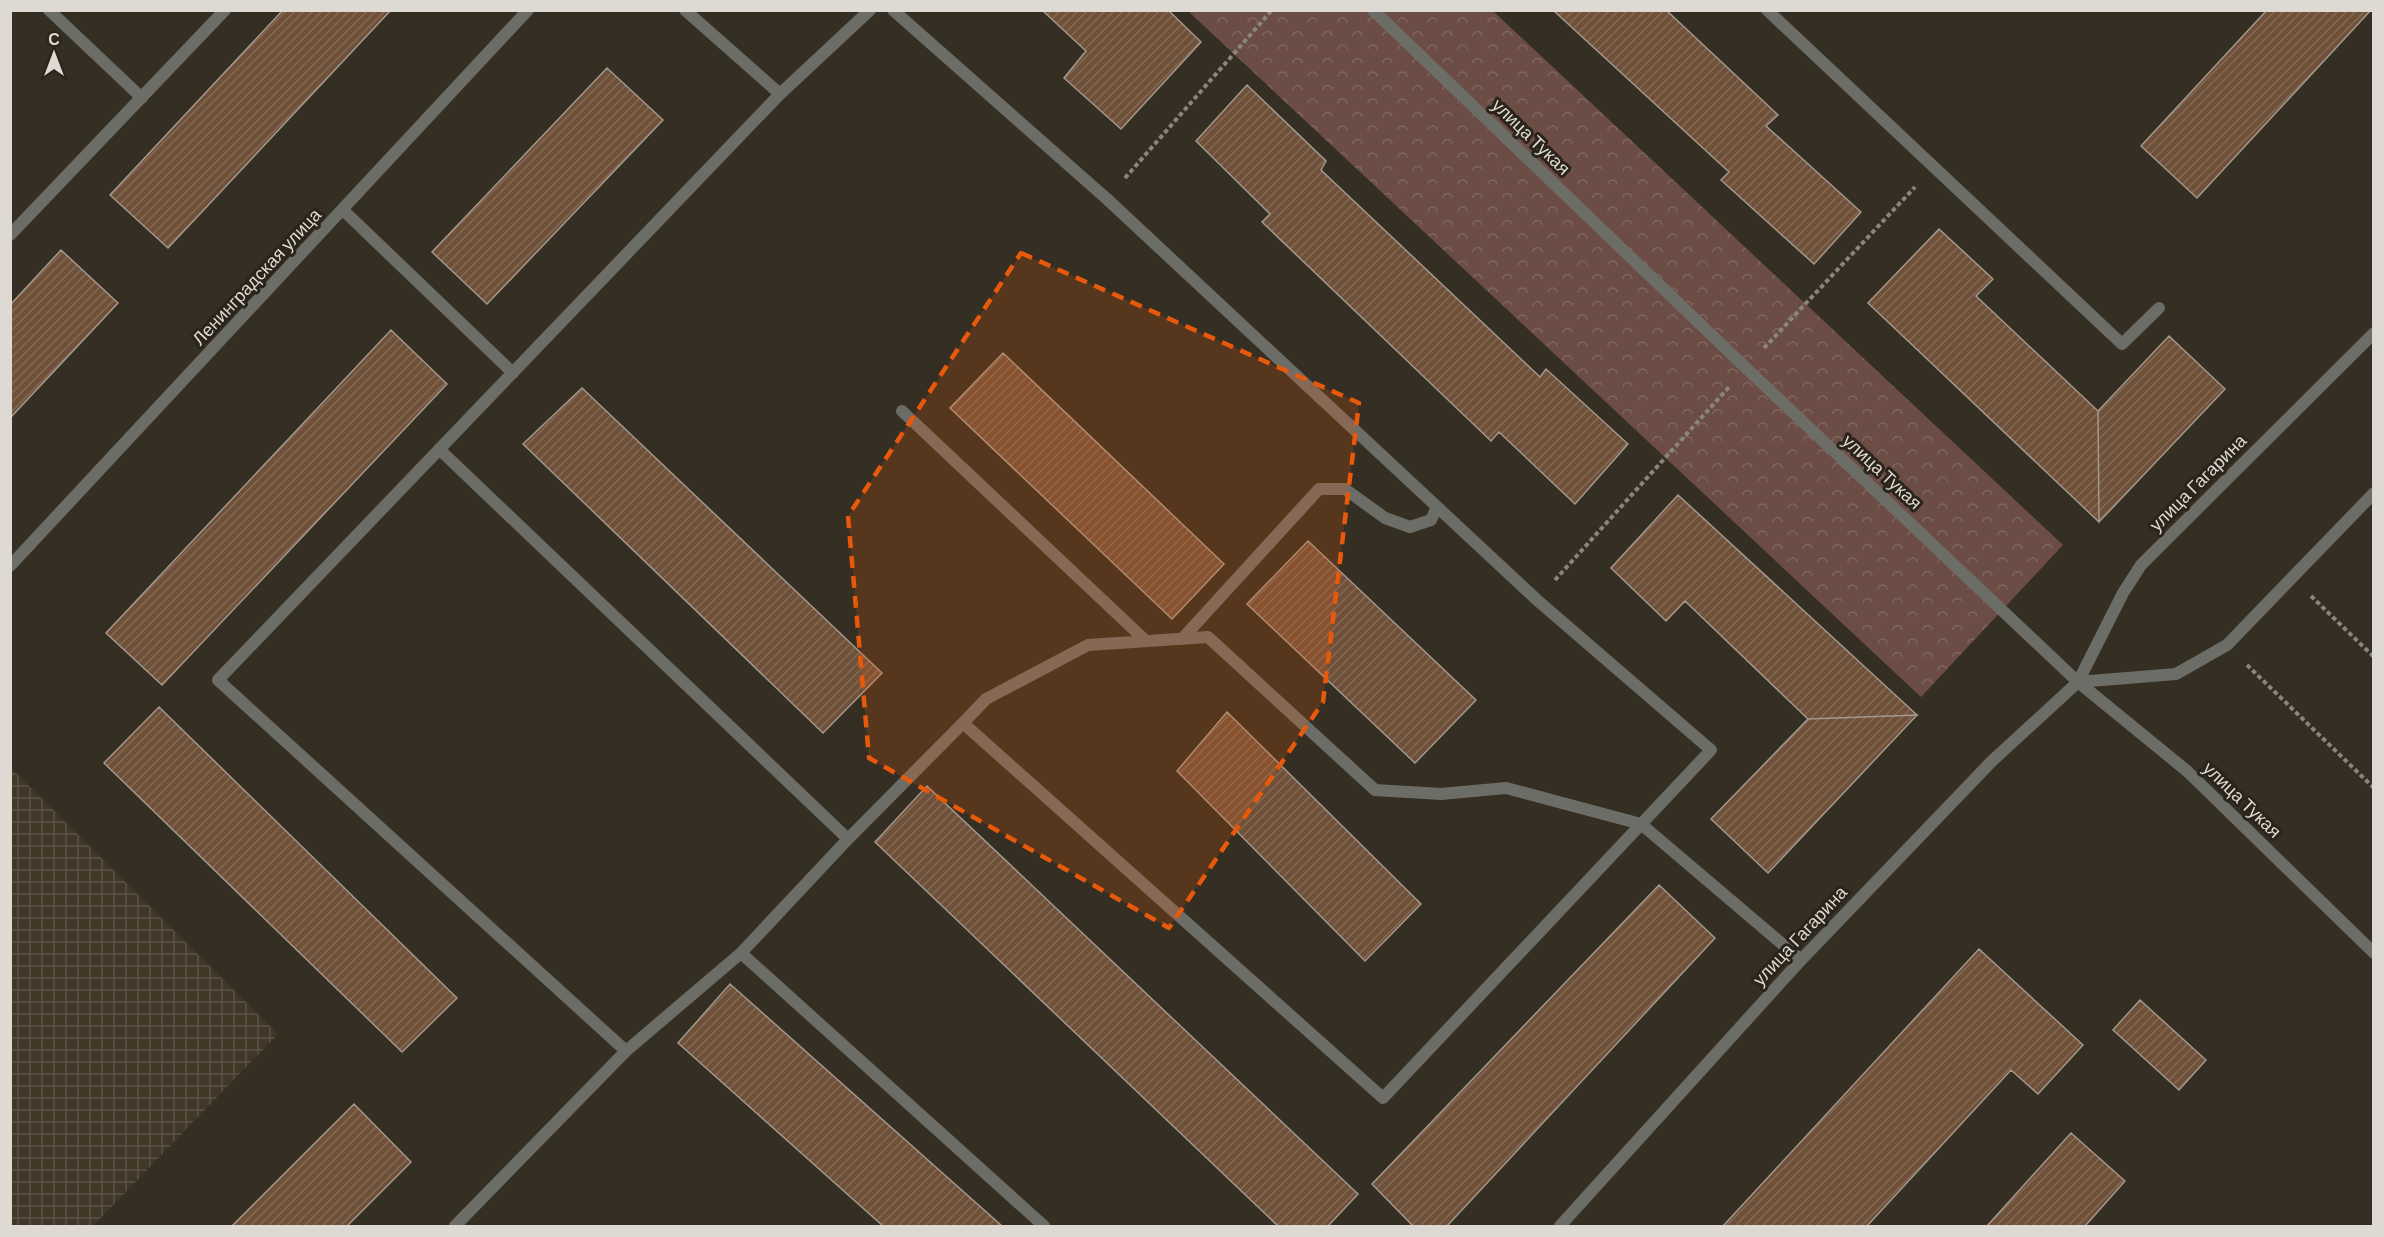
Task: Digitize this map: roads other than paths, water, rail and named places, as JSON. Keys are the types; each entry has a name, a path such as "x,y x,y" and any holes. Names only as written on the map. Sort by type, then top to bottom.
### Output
{"street":[{"path":"49,10 142,98"},
{"path":"10,235 225,10"},
{"name":"Ленинградская улица","path":"10,566 528,10"},
{"path":"685,10 780,94"},
{"path":"626,1052 218,680 780,94 870,10"},
{"path":"893,10 1107,199 1404,470 1437,507 1537,600 1711,750 1383,1098 963,723"},
{"name":"улица Тукая","path":"1373,10 2078,682 2187,771 2373,953"},
{"path":"1767,10 2122,344 2159,308"},
{"path":"343,210 513,373"},
{"name":"улица Гагарина","path":"1560,1227 1801,960 1991,762 2078,682 2123,593 2141,565 2373,333"},
{"path":"902,411 1146,641"},
{"path":"439,449 848,839"},
{"path":"1182,639 1318,489 1345,489 1384,518 1410,527 1431,520 1437,507"},
{"path":"2078,682 2176,674 2227,645 2294,579 2373,493"},
{"path":"455,1227 626,1052 741,953 848,839 986,699 1088,645 1208,637 1376,790 1441,794 1506,788 1641,824 1801,960"},
{"path":"741,953 1044,1227"}]}
